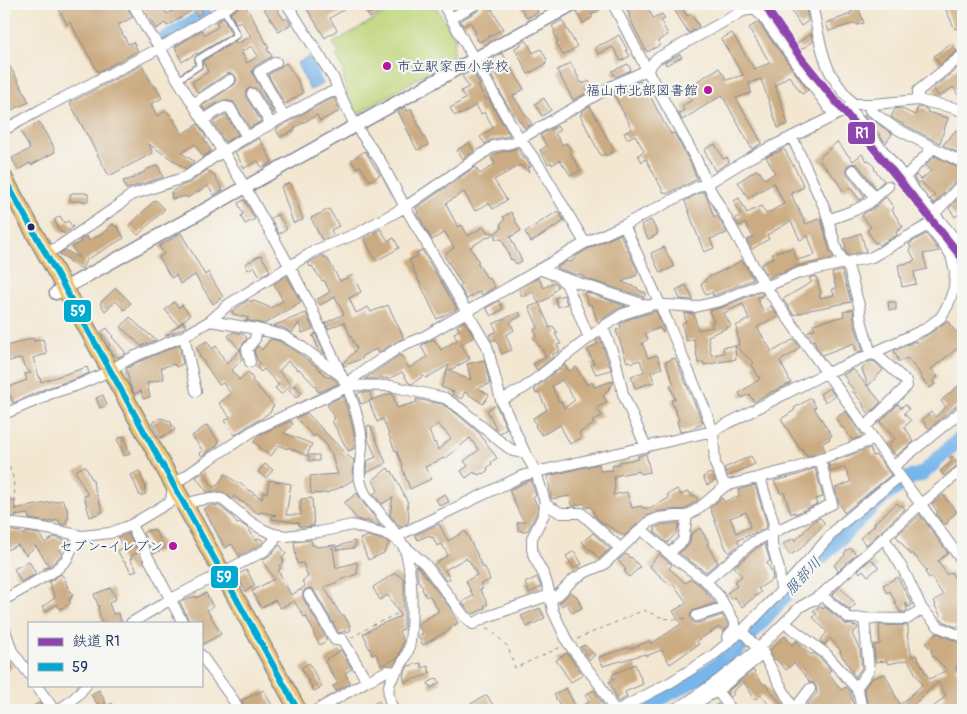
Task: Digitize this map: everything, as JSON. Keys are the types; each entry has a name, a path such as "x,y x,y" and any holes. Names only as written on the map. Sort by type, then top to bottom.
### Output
{"highway":[{"path":"4,178 46,254 61,291"},
{"path":"4,200 61,291 178,502 287,710"},
{"path":"105,372 173,485 178,502"},
{"path":"217,575 298,710"}],"street":[{"path":"133,4 223,151 290,266 309,303 344,381 360,428 362,444 360,475 365,494 397,539 409,553 425,564 464,616 473,624 484,618 544,597 551,598 557,596 574,579 604,565 649,522 659,518 687,516 724,486 796,468 874,439"},
{"path":"287,4 334,80 356,125 381,162 487,346 501,400 525,453 536,472 545,502 544,514 532,538 534,557 544,575 553,611 568,643 599,684 614,710"},
{"path":"442,4 520,139 541,168 585,243"},
{"path":"451,18 476,4"},
{"path":"61,291 573,4"},
{"path":"613,4 707,184 765,286 921,504 961,555"},
{"path":"812,4 821,46 829,70 851,106 963,249"},
{"path":"4,130 160,48 228,6"},
{"path":"4,414 49,394 78,385 134,357 184,336 210,321 229,304 316,250 358,232 405,206 494,146 520,139 612,86 647,70 656,58 743,11 754,10 763,17 834,115"},
{"path":"918,100 918,91 963,55"},
{"path":"276,62 258,72 284,117"},
{"path":"193,104 230,80"},
{"path":"46,254 131,195 186,177 247,137 322,95 338,90"},
{"path":"252,94 270,124"},
{"path":"344,381 353,378 401,346 425,336 585,243 699,186 707,184 750,157 851,106 918,100 955,108 963,112"},
{"path":"868,104 870,110 895,128 963,162"},
{"path":"204,120 224,107 230,108 247,137"},
{"path":"792,137 825,209 837,251 849,268 861,320 872,354"},
{"path":"905,177 933,148"},
{"path":"853,170 875,198"},
{"path":"501,400 524,388 603,327 623,314 654,304 695,307 720,301 758,285 770,285 799,273 872,257 928,225 936,212 963,184"},
{"path":"828,220 869,203 888,186"},
{"path":"624,224 704,407 713,432 715,464 724,486"},
{"path":"4,523 82,536 110,533 178,502 212,498 222,499 249,521 274,534 286,536 352,525 397,539 522,476 713,432 820,376 926,329 941,317 948,305 954,288 955,272 951,255 928,225"},
{"path":"540,269 648,306"},
{"path":"558,276 567,285 589,338"},
{"path":"210,321 282,335 302,347 344,381 391,386 445,398 513,451 525,453"},
{"path":"603,327 616,362 623,394 646,447"},
{"path":"250,362 247,349 255,339 257,329"},
{"path":"184,336 196,391"},
{"path":"865,427 907,386 906,381 878,356 872,354"},
{"path":"173,485 256,429 343,389 344,381"},
{"path":"618,710 671,682 711,656 742,632 838,527 963,410"},
{"path":"497,439 516,432"},
{"path":"706,581 753,542 832,504 820,460"},
{"path":"672,710 686,703 790,627 821,595 921,504 963,469"},
{"path":"760,478 774,524 772,545 779,569 781,591"},
{"path":"545,505 561,513 581,513 621,550"},
{"path":"669,553 683,541 687,516"},
{"path":"131,525 182,622"},
{"path":"641,529 706,581 719,596 735,623 735,628 721,643 722,647"},
{"path":"133,622 171,599 264,551 274,541 274,534"},
{"path":"4,598 56,570 66,560 73,546 82,536"},
{"path":"884,538 904,572 922,609 938,627 963,637"},
{"path":"393,710 388,690 391,678 402,665 409,648 411,584 409,553"},
{"path":"309,595 335,640 342,639 367,681"},
{"path":"821,595 849,618 907,619 922,609"},
{"path":"686,703 692,706 717,692 800,608 821,595"},
{"path":"697,616 725,607"},
{"path":"856,688 869,670 864,618"},
{"path":"4,627 12,650 28,673"},
{"path":"790,627 826,654 856,688 862,710"},
{"path":"742,632 767,661 794,710 810,689"},
{"path":"202,656 238,710"},
{"path":"317,710 367,681 388,672 396,672"},
{"path":"37,686 54,710"},
{"path":"58,710 67,706 85,686"},
{"path":"717,692 732,710"}],"lane":[{"path":"178,80 199,66 198,59 237,34 228,6"}],"path":[{"path":"4,452 13,477 18,524"},
{"path":"344,642 373,625 411,608"},
{"path":"473,624 492,631 508,647 515,668 571,640 582,638 644,610 662,618 673,620 697,616"}],"green space":[{"name":"市立駅家西小学校","path":"401,4 434,4 455,38 452,58 357,114 347,93 343,76 344,70 336,56 339,53 333,43"}],"water":[{"path":"311,57 323,84 310,90 297,63"}],"building":[{"path":"60,4 125,4 133,17 118,25 128,44 133,42 138,51 98,72 70,22 67,24 59,10 62,8"},
{"path":"147,4 161,4 167,14 185,4 204,4 199,7 203,12 197,16 193,10 167,26 165,23 156,29 142,7"},
{"path":"239,4 244,4 272,56 255,66 252,72 274,113 272,113 258,90 249,88 246,91 246,97 261,121 250,128 234,102 221,101 205,111 202,106 236,83 237,79 234,74 226,74 198,93 192,82 208,72 203,61 235,41 237,44 251,36 241,21 236,23 230,13 238,8","holes":["252,46 258,56 247,63 241,52"]},
{"path":"264,4 274,4 284,20 287,18 291,24 279,32 264,9 267,8"},
{"path":"304,4 353,4 330,18 337,30 325,38"},
{"path":"361,4 378,4 383,10 370,18"},
{"path":"483,4 498,4 491,8 503,29 479,42 470,22 463,26 460,21 479,10"},
{"path":"519,4 534,4 538,12 527,18"},
{"path":"590,4 606,4 607,6 591,15 593,17 583,23 576,12"},
{"path":"630,4 646,4 653,18 662,14 665,19 661,21 668,35 658,41 660,45 647,52 629,16 626,6"},
{"path":"680,4 687,16 691,14 699,26 689,33 673,8"},
{"path":"792,4 803,4 806,9 808,21 801,26 790,9 794,6"},
{"path":"943,4 963,4 963,26 955,29"},
{"path":"859,9 864,23 857,25 855,23 829,31 826,23"},
{"path":"223,18 231,34 182,62 175,47 202,30 205,35 218,27 216,22"},
{"path":"562,20 577,47 563,55 556,43 558,42 552,26"},
{"path":"758,22 808,90 802,94 789,76 775,85 788,124 778,128 761,79 749,83 751,93 736,98 762,143 752,149 722,95 682,120 679,114 684,110 682,106 692,100 690,95 694,93 689,86 719,68 727,80 743,75 721,39 732,33 754,69 770,63 749,28"},
{"path":"811,34 813,42 801,49 797,43"},
{"path":"619,35 630,56 621,61 613,47 598,54 595,47"},
{"path":"526,40 533,53 541,49 547,60 546,64 528,74 515,49"},
{"path":"951,43 957,51 940,65 934,56"},
{"path":"502,53 524,89 513,96 532,124 525,128 506,103 485,64"},
{"path":"680,54 682,57 666,65 665,62"},
{"path":"4,57 29,102 10,111 4,98"},
{"path":"286,63 297,79 303,93 285,104 268,75"},
{"path":"571,63 581,83 589,81 592,87 587,89 589,92 573,100 557,70"},
{"path":"628,64 631,70 615,77 612,71"},
{"path":"963,64 963,102 953,87 939,97 933,88"},
{"path":"142,65 162,98 151,104 157,116 166,111 170,114 182,134 198,124 206,137 204,139 211,151 203,157 195,144 181,153 194,161 186,169 149,144 153,153 109,176 70,103"},
{"path":"473,70 480,85 478,86 486,100 488,98 510,136 492,139 485,144 480,137 493,128 484,112 481,114 476,105 455,116 450,108 465,99 461,91 469,87 462,76"},
{"path":"640,81 643,87 645,86 665,125 671,134 674,133 697,179 667,194 664,193 646,159 642,162 638,155 644,151 635,135 627,139 624,133 632,129 613,93"},
{"path":"334,98 340,111 320,121 317,115 294,128 295,130 280,137 276,129"},
{"path":"544,98 551,110 542,116 535,104"},
{"path":"590,106 614,151 606,156 605,154 601,156 580,115 582,114 581,112"},
{"path":"405,107 407,111 411,109 428,145 417,150 398,111"},
{"path":"918,107 928,110 927,112 948,118 940,143 891,117 895,109 900,108 915,115"},
{"path":"226,114 238,135 225,142 213,122"},
{"path":"865,114 892,134 886,143 864,116"},
{"path":"39,122 52,143 55,152 18,170 12,158 30,149 21,132"},
{"path":"557,126 560,130 555,133 562,145 566,143 581,170 571,176 560,160 552,165 551,162 548,164 540,150 547,146 540,135"},
{"path":"963,126 962,155 943,145 956,130 958,132"},
{"path":"259,138 272,162 262,168 258,161 244,168 235,152"},
{"path":"837,142 853,161 862,154 867,161 869,160 884,181 876,188 858,165 853,163 848,165 847,174 865,197 860,200 850,187 843,191 835,178 818,159"},
{"path":"469,143 474,151 463,159 457,150"},
{"path":"715,144 723,159 727,157 729,162 715,171 704,150"},
{"path":"518,148 523,159 524,157 531,166 527,168 529,172 520,165 494,180 507,200 493,209 489,203 475,211 464,192 446,203 458,227 462,225 468,236 484,227 487,232 495,233 470,247 487,278 489,277 495,287 482,295 480,291 467,299 459,286 462,285 444,255 454,248 445,232 432,240 416,208 475,167 480,174 495,164 491,157 497,153"},
{"path":"784,149 804,187 791,193 796,205 806,224 821,218 830,253 834,258 797,266 769,278 761,265 774,257 772,254 793,248 797,260 815,255 808,236 800,240 791,221 767,235 769,239 752,249 747,240 753,237 745,223 739,226 735,219 741,215 734,201 739,198 747,213 761,206 766,214 784,204 774,183 748,198 738,182 756,170 760,172 764,179 775,173 766,157"},
{"path":"365,151 380,175 370,181 360,166 357,168 351,160"},
{"path":"935,156 963,170 963,176 958,178 934,204 930,199 935,196 921,181 918,183 914,178 916,175 921,180 931,171 926,165"},
{"path":"158,165 163,177 126,189 123,181 134,178 145,170"},
{"path":"207,170 213,174 223,190 214,195 208,186 187,198 186,196 172,199 171,192 190,183"},
{"path":"290,183 303,220 293,223 281,186"},
{"path":"704,192 714,217 717,216 727,233 710,239 714,248 704,252 685,201"},
{"path":"963,193 963,211 955,217 949,208"},
{"path":"70,194 88,194 88,201 70,201"},
{"path":"886,197 894,208 892,210 903,227 896,232 897,235 879,245 877,242 875,243 867,230 871,227 862,216"},
{"path":"156,200 165,209 138,235 129,226"},
{"path":"244,200 255,219 245,224 238,203"},
{"path":"329,209 339,226 331,230 333,234 322,240 311,218"},
{"path":"558,211 564,221 531,242 525,232"},
{"path":"511,212 521,231 510,237 522,261 516,264 513,259 511,260 502,239 495,239 496,232 502,228 500,224 505,220 503,217"},
{"path":"278,214 287,229 279,234 271,218"},
{"path":"60,216 64,223 68,221 73,227 64,234 63,232 61,233 54,220"},
{"path":"651,220 658,233 648,239 641,225"},
{"path":"113,224 115,227 117,226 124,238 86,260 82,269 59,254 65,250 79,258 72,247 87,236 89,241 108,230 107,228"},
{"path":"381,229 388,241 394,238 399,248 376,261 364,238"},
{"path":"181,233 205,275 208,272 223,297 213,304 195,275 180,284 176,275 171,278 159,257 164,254 159,246"},
{"path":"861,233 866,251 848,255 844,249 846,249 844,239"},
{"path":"620,234 638,272 637,275 622,282 646,293 644,297 556,268 567,261 571,262 576,256 588,249"},
{"path":"926,234 939,251 923,254 927,269 914,272 916,284 902,287 898,265 915,260 909,249 911,248 909,244"},
{"path":"664,247 674,267 660,273 651,253"},
{"path":"422,250 457,309 437,319 409,260 418,256 416,253"},
{"path":"261,255 270,271 260,276 254,266 248,270 245,264"},
{"path":"323,255 325,259 327,258 340,281 353,275 361,292 349,298 356,313 368,307 371,312 388,305 403,338 378,353 376,349 362,356 363,358 344,366 343,363 357,349 344,322 328,329 325,323 344,314 335,297 320,305 316,300 330,292 324,280 322,281 308,263"},
{"path":"742,260 753,279 713,296 712,292 706,295 701,284 706,281 705,279"},
{"path":"842,271 851,302 794,315 783,299 812,282 809,278 816,276 821,294 819,295 820,298 834,295 832,289 836,288 832,273"},
{"path":"287,276 301,302 264,324 246,320 249,318 231,312 248,300 271,308 283,301 274,284"},
{"path":"538,278 544,288 554,282 558,286 549,298 539,303 532,291 522,296 519,290"},
{"path":"686,285 693,300 680,299 676,290"},
{"path":"116,288 131,303 124,310 116,301 105,311 100,303"},
{"path":"586,292 626,306 619,308 598,322 591,304 589,305 584,293"},
{"path":"761,292 763,295 757,298 763,311 771,306 778,316 757,327 772,352 794,339 800,347 780,361 791,383 754,402 749,394 742,398 739,393 760,379 752,365 754,363 735,346 736,359 704,365 704,362 698,363 694,339 686,341 682,323 686,322 684,313 694,314 698,330 713,327 711,323 714,322 709,311","holes":["743,304 749,319 736,326 739,345 723,347 724,353 711,355 708,336 731,326 724,313"]},
{"path":"564,295 567,304 558,307 555,298"},
{"path":"499,301 503,309 491,316 486,308"},
{"path":"174,302 179,308 182,305 190,315 178,325 165,310"},
{"path":"888,302 896,302 896,310 889,310"},
{"path":"539,303 550,328 553,326 558,333 555,334 561,344 557,345 560,351 552,355 553,357 537,370 533,364 546,357 534,338 537,336 534,330 538,327 529,307"},
{"path":"853,309 854,322 863,350 857,353 854,343 822,355 807,332 815,329 813,324 844,316 843,312"},
{"path":"656,311 664,331 662,332 660,328 645,333 648,339 642,343 648,358 657,355 662,368 651,372 654,382 635,388 631,376 644,372 640,360 631,363 630,361 627,362 616,330 621,328 620,324 626,320"},
{"path":"519,312 521,316 510,322 514,330 506,335 512,350 502,354 496,339 492,341 489,335 497,331 493,324"},
{"path":"306,313 313,329 302,333 299,323 292,333 284,328 273,326"},
{"path":"130,317 156,340 141,346 121,327"},
{"path":"464,321 474,337 461,344 470,359 450,370 471,380 467,364 484,360 490,384 478,388 489,395 483,404 465,392 461,399 452,394 454,392 441,387 449,365 426,378 423,376 412,384 409,383 402,372 389,379 383,379 382,377 379,379 365,379 400,355 409,368 427,357 421,346 434,339 441,350 457,340 454,333 459,330 457,326"},
{"path":"947,321 963,340 963,344 931,369 938,377 933,381 935,384 930,388 907,358 899,362 894,351 915,341 916,343"},
{"path":"183,322 186,327 165,336"},
{"path":"107,328 126,353 117,358 101,332"},
{"path":"233,332 243,334 247,338 240,348 242,359 232,370 239,380 248,372 252,380 274,406 261,419 235,435 224,421 230,417 219,403 231,394 223,383 219,385 199,355 196,347 207,341 212,349 216,346 227,364 240,350 228,336"},
{"path":"315,333 325,355 320,351 312,337"},
{"path":"33,338 34,341 43,339 47,354 33,358 41,382 87,367 89,373 13,403 10,395 8,396 6,388 27,380 25,374 31,373 24,366 21,358 6,362 4,347"},
{"path":"600,338 611,370 596,374 591,365 594,363 587,350 598,344 596,341"},
{"path":"271,339 279,341 298,353 338,384 319,392 299,369 288,361 279,371 291,385 281,394 275,388 279,385 264,369 261,372 256,367 260,364 254,351 258,346 262,350"},
{"path":"179,345 183,364 176,367 173,364 161,368 164,379 147,383 150,397 143,399 141,391 135,394 131,388 126,369"},
{"path":"675,358 703,423 680,432 677,421 679,420 671,400 675,399 670,385 674,384 665,362"},
{"path":"871,361 875,362 883,370 868,386 862,369"},
{"path":"565,365 569,371 576,367 587,385 592,382 594,387 613,381 603,396 607,402 597,408 602,416 592,421 594,424 579,433 581,438 570,444 560,425 542,435 535,426 533,418 547,410 539,393 536,394 534,389","holes":["562,380 575,400 564,408 561,401 559,402 552,386"]},
{"path":"853,369 881,402 869,414 843,375"},
{"path":"295,385 302,393 296,398 289,390"},
{"path":"958,386 963,391 963,400 929,429 922,420 931,412 935,417 945,408 941,401"},
{"path":"829,388 835,396 825,402 820,394"},
{"path":"370,392 372,400 361,404 357,394"},
{"path":"392,393 397,408 417,402 416,399 442,404 479,433 497,458 491,462 492,464 487,468 488,470 483,474 478,475 474,472 466,478 461,471 468,466 464,461 479,450 470,438 445,459 425,467 431,479 410,489 403,466 383,419 377,422 369,401","holes":["438,424 451,438 438,450 429,431"]},
{"path":"103,395 107,405 100,408 96,398"},
{"path":"343,396 355,439 353,441 355,448 348,451 332,421 335,419 327,404"},
{"path":"811,398 816,407 814,408 832,436 822,444 825,450 807,457 781,419 795,410 794,408"},
{"path":"898,404 901,408 905,404 909,409 904,413 911,421 904,427 913,442 896,456 888,445 895,439 880,422"},
{"path":"496,405 507,429 500,433 487,410"},
{"path":"846,411 863,436 852,440 842,428 836,418"},
{"path":"307,413 345,453 354,459 353,480 328,493 311,494 310,476 338,474 332,454 325,443 315,434 314,437 296,418"},
{"path":"160,418 170,421 175,430 160,438 152,423"},
{"path":"290,421 293,424 284,433 312,444 307,456 279,445 271,456 254,442 259,435"},
{"path":"207,425 219,442 218,445 202,456 199,453 203,451 192,436"},
{"path":"370,425 386,463 366,473 367,461 376,457 368,439 367,426"},
{"path":"124,436 130,454 124,456 117,439"},
{"path":"870,448 873,456 876,455 891,475 844,513 835,488 851,482 845,467 831,472 828,463"},
{"path":"646,454 650,472 640,474 639,471 614,476 615,486 613,495 627,492 632,508 641,506 643,508 651,508 669,498 667,495 677,489 681,495 689,491 692,497 695,495 698,500 685,509 658,511 646,516 624,536 600,521 591,507 585,507 585,503 572,506 570,496 551,499 548,476 599,464 600,471 613,470 612,466 619,464 619,462 639,459 638,456"},
{"path":"309,455 319,455 319,461 309,461"},
{"path":"751,456 755,464 728,476 724,468"},
{"path":"952,456 959,464 944,476 940,471 952,462 949,458"},
{"path":"265,464 273,470 266,478 258,472"},
{"path":"85,466 94,483 103,512 90,517 84,496 88,495 75,471"},
{"path":"388,468 390,472 392,471 408,503 408,523 400,527 390,515 393,497 382,504 373,494 378,491 373,480"},
{"path":"815,468 823,497 815,499 817,504 791,514 784,492 781,494 774,481 798,475"},
{"path":"139,471 146,488 144,489 146,494 140,496 131,475"},
{"path":"203,472 214,488 225,474 262,499 263,492 267,493 269,480 291,484 286,515 301,515 301,499 312,498 314,526 300,527 299,523 272,519 272,516 276,515 260,512 259,514 234,496 232,499 223,492 207,492 196,477"},
{"path":"710,473 715,481 707,485 703,477"},
{"path":"531,480 536,496 533,497 538,507 528,530 522,532 522,530 519,531 517,523 525,521 520,515 509,490"},
{"path":"755,485 767,524 766,528 738,540 739,544 729,553 710,508 722,498 724,502 739,496 738,490","holes":["746,512 750,527 736,533 730,518"]},
{"path":"357,493 381,526 367,520 365,522 357,519 344,503"},
{"path":"445,494 449,502 440,506 436,499"},
{"path":"943,495 957,512 944,525 932,504"},
{"path":"14,500 15,509 63,500 69,518 66,520 67,524 60,524 59,520 49,522 29,519 28,514 16,517 4,516 4,501"},
{"path":"897,503 905,509 866,545 860,538"},
{"path":"212,505 219,506 232,516 237,524 240,523 248,528 256,541 258,538 264,541 239,556 232,544 225,548 204,509"},
{"path":"920,515 948,553 938,561 947,575 951,572 959,585 963,583 963,623 956,627 939,617 941,616 934,601 943,595 931,577 929,578 925,572 927,571 896,536"},
{"path":"820,518 825,523 799,550 790,555 783,544 794,538 795,541 815,520"},
{"path":"679,523 677,532 667,543 654,531 656,530 654,528 661,525"},
{"path":"439,524 448,541 465,531 490,580 480,584 483,589 480,590 488,604 484,606 485,608 473,614 462,602 473,596 466,581 477,575 469,560 466,558 445,570 450,579 446,581 434,564 448,555 442,544 437,546 430,535 418,540 415,535"},
{"path":"700,528 718,562 706,572 679,553 688,546 691,534"},
{"path":"154,529 165,548 154,554 143,533"},
{"path":"4,530 21,532 23,535 27,532 39,534 45,543 54,537 69,541 60,550 61,555 49,566 36,546 26,555 18,545 4,551"},
{"path":"593,533 610,549 599,559 582,542"},
{"path":"128,534 138,552 131,556 132,558 130,559 137,570 132,573 117,550 123,548 118,537"},
{"path":"368,536 389,543 384,553 368,560 360,539"},
{"path":"311,540 312,545 316,547 336,545 331,548 333,548 336,568 357,562 357,574 324,587 339,612 342,616 344,615 349,624 351,630 346,633 345,631 339,633 313,589 305,589 303,592 303,598 327,640 320,645 306,616 304,617 294,601 280,608 275,600 261,608 252,591 274,579 262,560 280,545 286,554 282,558 284,562 279,566 281,568 278,570 291,595 301,591 305,586 302,581 308,577 303,563 297,564 294,542"},
{"path":"355,541 355,548 336,550 336,547"},
{"path":"765,544 770,561 767,563 772,572 773,579 758,589 761,592 742,607 734,597 731,599 727,593 737,586 734,582 742,576 734,567 757,548"},
{"path":"850,548 856,554 838,571 834,565"},
{"path":"574,551 582,564 574,568 566,556"},
{"path":"626,554 640,567 629,577 618,560"},
{"path":"659,554 672,565 669,568 685,583 691,579 701,586 715,603 692,611 690,615 692,621 699,623 722,615 728,625 723,631 719,627 697,641 699,644 670,664 661,650 646,656 645,654 603,666 599,657 650,641 651,644 681,624 673,611 687,603 674,585 667,582 649,566"},
{"path":"871,559 878,568 868,576 863,570 860,573 858,570"},
{"path":"29,561 36,574 21,582 14,569"},
{"path":"416,565 449,607 458,623 423,645 418,636 423,634 418,624 439,611 429,595 426,597 422,589 418,580"},
{"path":"247,570 255,586 245,591 237,575"},
{"path":"395,573 404,579 404,629 399,631 403,641 398,658 381,665 376,653 373,655 363,634 401,616 388,595 380,600 373,588"},
{"path":"61,574 69,591 73,594 71,595 72,598 69,599 70,604 60,609 57,604 45,612 42,607 55,598 49,582"},
{"path":"537,577 541,587 529,593 525,583"},
{"path":"898,577 912,605 909,607 906,603 907,611 905,612 900,612 890,591 887,593 883,585"},
{"path":"840,587 856,604 850,610 832,595"},
{"path":"111,588 116,599 109,603 113,614 118,613 122,622 102,622 94,594"},
{"path":"571,592 577,597 582,608 572,613 567,603 561,606 559,603"},
{"path":"206,593 213,607 207,610 221,634 202,644 202,622 190,622 180,602 195,596 196,598"},
{"path":"820,606 823,609 825,607 845,624 857,626 858,628 852,634 860,650 862,668 855,677 843,658 841,651 830,638 825,645 820,641 827,632 813,617 817,614 813,611"},
{"path":"540,608 545,618 527,627 521,616"},
{"path":"879,625 908,626 907,634 912,657 916,655 929,679 947,670 932,655 932,650 926,644 937,633 963,646 962,666 955,667 963,682 963,710 954,710 952,706 945,710 930,710 946,696 938,682 908,710 869,710 864,689 872,678 885,674 900,705 922,685 908,660 888,664 887,661 875,662 874,645 880,644"},
{"path":"785,636 792,645 797,641 811,655 813,653 821,659 831,670 828,672 841,690 846,687 850,692 855,710 811,710 807,705 817,693 814,683 809,682 794,663 786,670 771,655 770,650"},
{"path":"585,645 595,655 590,660 580,647"},
{"path":"4,649 12,664 12,668 4,673"},
{"path":"341,650 352,669 345,673 350,683 336,691 333,686 338,683 325,662 326,659"},
{"path":"567,653 583,675 571,682 556,660"},
{"path":"309,663 322,687 314,691 301,668"},
{"path":"421,663 422,668 428,666 430,674 405,682 403,675 408,666"},
{"path":"635,664 643,684 625,692 627,697 618,702 609,682 614,680 612,675"},
{"path":"753,670 786,710 773,710 761,695 756,699 754,698 744,682 732,692 734,694 731,697 727,692"},
{"path":"437,678 440,683 431,688 428,683"},
{"path":"566,688 577,709 589,702 585,695 594,690 606,710 563,710 554,695"},
{"path":"99,690 106,703 100,706 91,694"},
{"path":"264,690 272,706 261,710 245,710 242,700"},
{"path":"487,695 496,710 459,710"},
{"path":"379,701 384,710 361,710"},
{"path":"40,702 44,708 41,710 27,710"},
{"path":"112,703 116,710 99,710"},
{"path":"718,704 723,710 706,710"}],"waterway":[{"path":"160,42 205,15"},
{"name":"服部川","path":"639,710 702,676 736,651 803,575 876,503 909,478 922,474 963,436"}],"rail line":[{"name":"R1","path":"765,4 801,58 963,259"}],"transit line":[{"name":"59","path":"4,178 298,710"}],"place":[{"name":"市立駅家西小学校","path":"387,66"},
{"name":"福山市北部図書館","path":"708,90"},
{"name":"セブン-イレブン","path":"173,546"}]}
